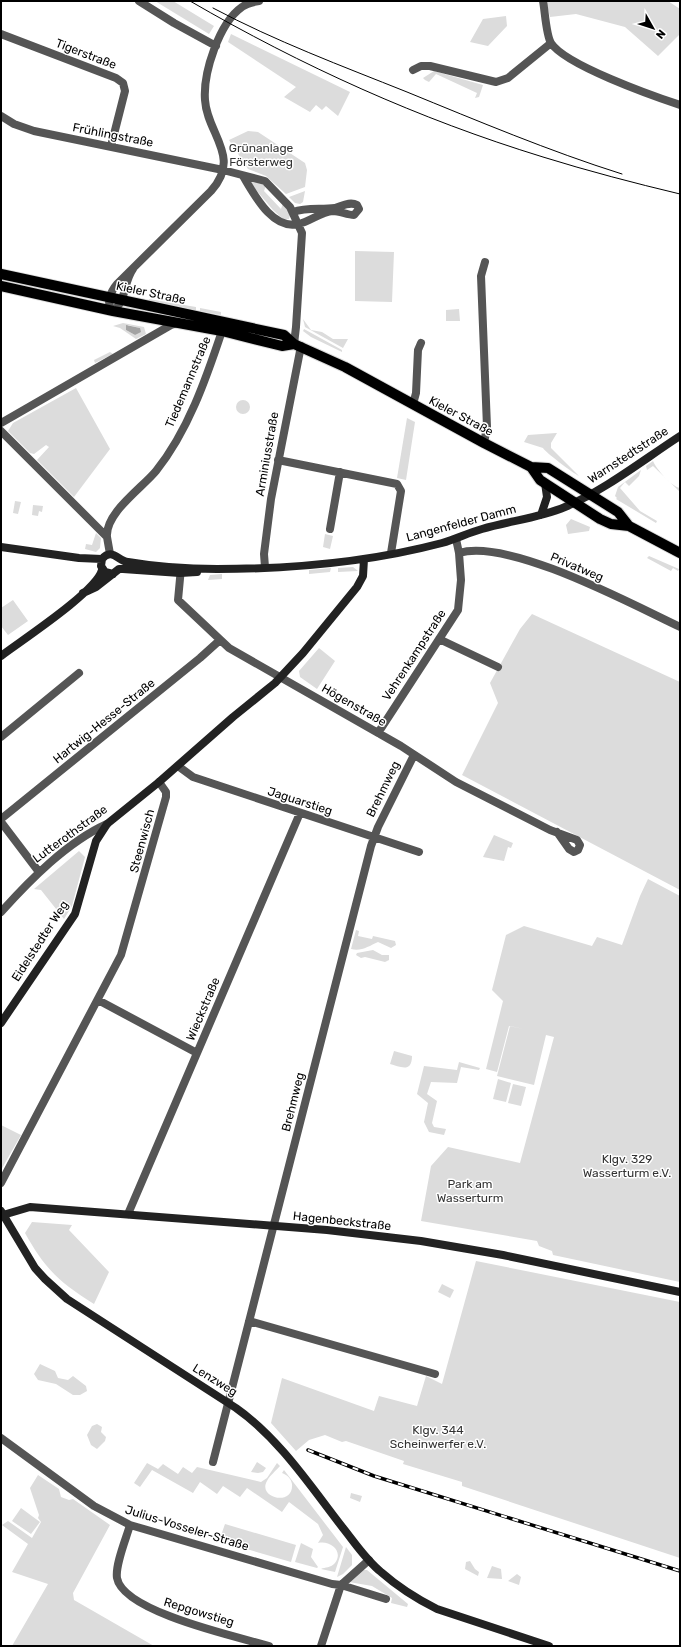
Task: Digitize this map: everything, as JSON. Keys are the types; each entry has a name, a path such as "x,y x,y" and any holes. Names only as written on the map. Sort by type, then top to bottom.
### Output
{"main road":[{"name":"Kieler Straße","path":"1,274 284,335 297,345 326,357 484,443 531,466 548,468 618,512 628,526"},
{"name":"Kieler Straße","path":"1,286 113,311 222,331 282,346 297,345"},
{"name":"Kieler Straße","path":"531,466 540,480 575,503 611,524 628,526 680,553"}],"street":[{"path":"139,1 174,23 216,46"},
{"path":"133,269 127,281 123,301 113,311 109,305 110,298 117,284 215,187 223,170 223,152 207,114 205,101 210,65 216,46 228,22 235,12 243,6 259,1"},
{"path":"543,1 550,43 566,56 594,71 680,105"},
{"name":"Tigerstraße","path":"1,34 116,78 123,83 124,91 111,146"},
{"path":"413,70 421,66 430,66 496,82 508,78 550,43"},
{"name":"Frühlingstraße","path":"1,116 14,124 34,131 223,170 265,181 286,202 293,212 298,224"},
{"path":"243,176 253,193 272,216 282,223 298,224 332,211 354,215 358,212 358,207 351,203 337,207 305,209 293,212"},
{"name":"Arminiusstraße","path":"265,567 270,510 297,345 296,327 302,233 298,224"},
{"path":"484,443 487,427 481,276 485,262"},
{"path":"148,318 152,321 155,327 150,338"},
{"path":"1,423 171,325 179,323"},
{"name":"Tiedemannstraße","path":"107,537 107,529 112,519 156,471 183,428 195,404 222,331"},
{"path":"413,404 416,393 418,350 421,343"},
{"path":"1,431 107,537 110,554 102,565 98,578 83,593 1,656"},
{"name":"Warnstedtstraße","path":"589,494 680,436"},
{"path":"278,460 395,483 399,486 401,491 391,553"},
{"path":"330,529 340,472"},
{"path":"541,515 547,501 547,490 545,483"},
{"name":"Langenfelder Damm","path":"1,547 79,558 102,565 108,574 116,572 265,567 364,559 456,539 481,529 541,515 575,503 589,494"},
{"name":"Vehrenkampstraße","path":"378,733 459,607 461,596 459,553 456,539"},
{"name":"Privatweg","path":"459,553 469,550 503,553 515,556 551,568 680,626"},
{"name":"Langenfelder Damm","path":"110,554 116,555 120,560 130,563 180,570"},
{"path":"159,782 280,678 357,587 364,571 364,559"},
{"path":"83,593 96,587 116,572 120,560"},
{"name":"Högenstraße","path":"180,570 178,600 229,648 378,733 472,791 557,832"},
{"path":"439,639 498,667"},
{"name":"Hartwig-Hesse-Straße","path":"1,821 206,654 220,640"},
{"path":"1,737 79,673"},
{"name":"Brehmweg","path":"213,1462 373,838 414,755"},
{"name":"Jaguarstieg","path":"178,766 193,777 373,838 419,852"},
{"name":"Lutterothstraße","path":"1,912 38,872 91,832 107,824 159,782"},
{"name":"Steenwisch","path":"1,1183 121,955 166,796 159,782"},
{"name":"Wieckstraße","path":"128,1214 300,813"},
{"path":"1,821 38,872"},
{"name":"Eidelstedter Weg","path":"1,1023 75,914 96,841 107,824"},
{"path":"98,1000 197,1053"},
{"name":"Hagenbeckstraße","path":"2,1213 30,1207 335,1231 456,1246 680,1292"},
{"name":"Lenzweg","path":"2,1213 35,1268 64,1296 82,1310 242,1412 276,1444 369,1560 398,1586 421,1601 437,1609 531,1643"},
{"path":"249,1321 435,1374"},
{"name":"Julius-Vosseler-Straße","path":"1,1438 94,1506 130,1525 386,1599"},
{"name":"Repgowstieg","path":"130,1525 117,1569 118,1582 123,1590 162,1615 268,1646"},
{"path":"321,1646 341,1585 369,1560"},
{"path":"531,1643 549,1646"}],"green space":[{"path":"155,1 173,1 214,26 209,34"},
{"path":"546,1 668,1 680,9 680,34 658,56 625,27 576,14 550,17"},
{"path":"506,16 507,26 488,46 470,42 483,19"},
{"path":"231,34 350,92 338,116 326,106 322,110 316,105 310,112 284,97 296,87 228,42"},
{"path":"434,71 483,85 479,97 475,98 477,93 436,74 429,82 423,78"},
{"name":"Grünanlage Försterweg","path":"248,131 258,132 305,163 307,170 305,187 286,194 266,176 248,169 229,140"},
{"path":"254,180 266,185 264,191 281,209 283,203 290,215 289,219 284,220 273,210 251,184"},
{"path":"305,191 303,202 300,204 295,203 289,197"},
{"path":"355,251 394,252 392,302 355,301"},
{"path":"149,299 196,307 196,311 149,302"},
{"path":"200,308 221,312 221,315 200,311"},
{"path":"459,309 460,321 446,321 446,310"},
{"path":"303,319 311,330 322,332 333,339 348,339 343,348 305,327"},
{"path":"123,323 144,327 146,334 136,339 120,328 113,326","holes":["128,325 140,328 135,335 126,330"]},
{"path":"304,329 342,350 342,352 311,337 303,331"},
{"path":"110,352 113,354 95,363 94,360"},
{"path":"76,388 110,449 74,497 37,460 49,447 46,445 34,454 30,453 8,431 13,423"},
{"path":"243,400 248,402 250,407 248,412 243,414 238,412 236,407 238,402"},
{"path":"407,418 415,422 406,480 397,478"},
{"path":"557,433 551,443 551,448 579,476 543,448 524,442 528,435"},
{"path":"653,461 665,477 676,487 680,488 680,492 653,466 647,470 646,466"},
{"path":"641,470 639,476 629,486 625,482 620,488 640,511 657,521 656,523 616,499 617,498 615,496 618,487"},
{"path":"15,501 21,502 18,514 13,513"},
{"path":"33,505 43,506 42,512 39,511 38,516 32,515"},
{"path":"571,519 590,527 589,531 568,534 566,525"},
{"path":"96,533 101,538 100,548 96,552 85,549 86,544 92,545"},
{"path":"325,534 333,536 330,549 323,547"},
{"path":"649,556 679,569 678,571 673,568 671,571 647,558"},
{"path":"353,567 358,571 338,572 338,568"},
{"path":"331,568 330,572 309,574 309,570"},
{"path":"222,574 222,579 208,580 210,575"},
{"path":"13,600 28,621 8,635 1,626 1,608"},
{"path":"532,614 680,682 680,890 462,775 498,703 490,683 520,629"},
{"path":"319,648 335,661 317,689 300,677 299,671"},
{"path":"494,835 513,843 511,848 508,847 504,861 483,857"},
{"path":"79,851 85,857 72,906 64,919 41,890 34,889"},
{"path":"648,879 680,896 680,1282 553,1255 552,1251 539,1246 537,1241 421,1221 431,1166 448,1147 520,1163 554,1037 546,1035 534,1085 497,1076 510,1026 497,1072 486,1069 503,1001 492,990 506,935 524,926 592,946 597,937 622,945 640,896"},
{"path":"356,930 359,931 358,936 372,939 373,936 395,941 396,945 391,948 378,942 362,949 351,949"},
{"path":"373,950 382,955 389,955 389,960 385,962 365,957 361,958 356,955 357,953"},
{"path":"394,1051 412,1056 410,1065 404,1068 390,1064"},
{"path":"459,1062 480,1068 479,1070 461,1067 457,1083 431,1082 427,1094 437,1101 432,1123 434,1127 446,1129 444,1135 429,1132 424,1122 428,1103 417,1094 424,1066 457,1070"},
{"path":"498,1079 511,1083 506,1102 493,1099"},
{"path":"513,1084 526,1087 521,1106 508,1103"},
{"path":"1,1125 21,1135 1,1170"},
{"path":"32,1222 72,1225 69,1230 109,1272 94,1304 71,1289 54,1274 39,1256 25,1233"},
{"name":"Klgv. 344 Scheinwerfer e.V.","path":"476,1261 680,1302 680,1558 462,1486 462,1482 403,1464 404,1461 346,1441 342,1442 325,1435 309,1440 296,1451 271,1423 282,1378 374,1411 379,1396 417,1406 426,1376 442,1384"},
{"path":"442,1284 454,1290 450,1298 438,1292"},
{"path":"40,1364 55,1371 58,1378 68,1380 73,1376 86,1386 87,1391 80,1395 73,1395 56,1384 38,1380 34,1374"},
{"path":"97,1424 102,1427 101,1432 106,1437 105,1441 97,1449 91,1445 87,1435 92,1426"},
{"path":"257,1462 266,1468 263,1472 251,1472"},
{"path":"147,1463 158,1469 163,1464 178,1474 183,1467 192,1473 197,1467 261,1482 267,1478 277,1463 280,1466 267,1481 265,1487 267,1492 276,1498 288,1496 291,1491 292,1484 291,1480 282,1473 284,1470 343,1547 335,1572 321,1569 330,1567 335,1563 338,1554 337,1551 334,1547 327,1543 318,1543 323,1535 318,1524 289,1502 282,1512 247,1488 240,1497 223,1486 217,1494 200,1482 193,1493 152,1470 140,1487 134,1483"},
{"path":"38,1475 59,1489 61,1497 69,1500 73,1499 110,1525 73,1593 74,1600 154,1646 12,1646 48,1584 12,1572 28,1544 2,1525 8,1521 32,1538 41,1522 38,1518 39,1515 30,1488"},
{"path":"351,1493 362,1496 360,1502 350,1498"},
{"path":"21,1508 40,1522 31,1534 12,1521"},
{"path":"225,1524 296,1545 291,1562 219,1541"},
{"path":"301,1543 313,1549 311,1557 318,1567 317,1568 295,1562"},
{"path":"346,1547 352,1555 352,1565 343,1574 337,1577"},
{"path":"470,1561 479,1572 478,1576 465,1569 466,1562"},
{"path":"492,1566 501,1569 502,1579 487,1578"},
{"path":"362,1570 367,1570 408,1604 407,1607 391,1603 392,1598 372,1586 349,1582"},
{"path":"517,1574 521,1577 519,1585 508,1581"}],"shaded area":[{"path":"126,325 140,328 141,332 135,335 126,330"}],"tram line":[{"path":"190,1 232,25 318,69 451,126 543,157 611,177 680,194"},
{"path":"213,8 236,20 333,63 568,156 622,174"}],"railway":[{"path":"308,1450 374,1476 680,1571"}],"park label":[{"name":"Klgv. 329 Wasserturm e.V.","path":"627,1166"},
{"name":"Park am Wasserturm","path":"470,1191"}]}
